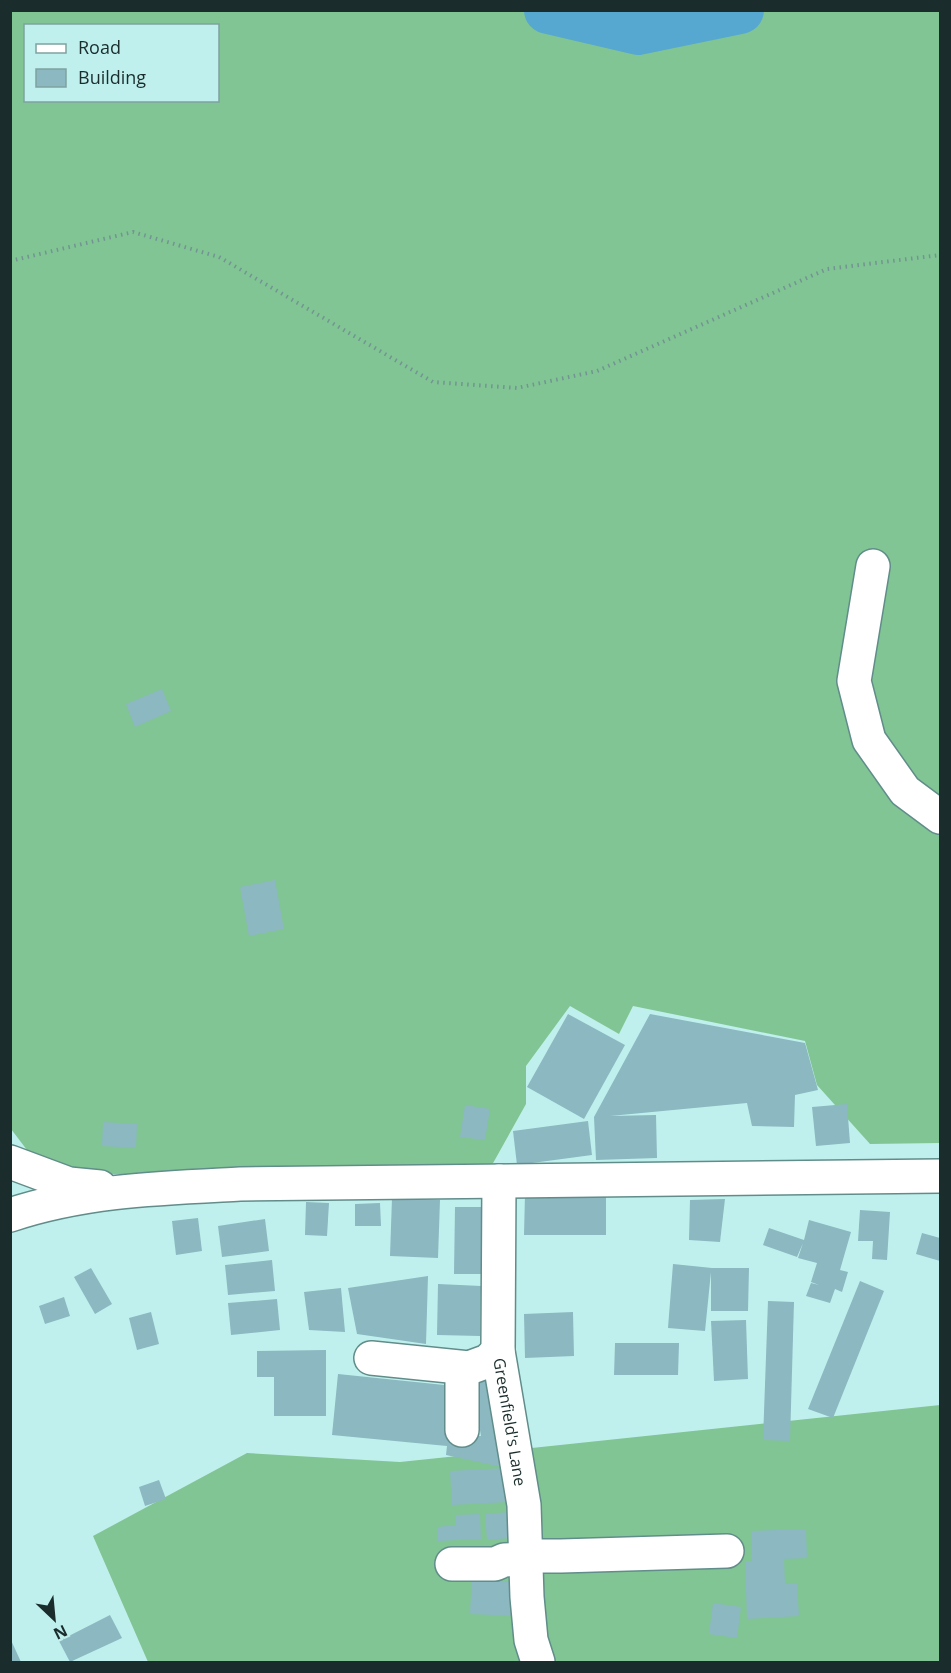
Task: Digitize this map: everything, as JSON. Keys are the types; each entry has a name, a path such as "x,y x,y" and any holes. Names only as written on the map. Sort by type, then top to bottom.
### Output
{"main road":[{"path":"873,566 855,681 869,740 905,791 940,817"},
{"path":"10,1164 69,1184 129,1190"},
{"path":"10,1164 27,1178 35,1189 35,1197 17,1213"},
{"path":"17,1213 72,1198 129,1190 240,1184 940,1176"},
{"name":"Greenfield's Lane","path":"499,1180 498,1351 511,1475 524,1505 524,1550 531,1640 538,1662"},
{"path":"486,1318 489,1240 498,1240"},
{"path":"371,1358 469,1368 488,1361 498,1351"},
{"path":"462,1368 462,1430"},
{"path":"452,1564 495,1564 524,1550 561,1556 727,1551"}],"path":[{"path":"10,261 133,232 219,257 433,382 517,388 597,370 827,269 940,255"}],"green space":[{"path":"11,11 940,11 940,1143 870,1144 817,1085 805,1041 633,1006 619,1034 570,1006 526,1066 526,1104 492,1165 219,1174 79,1174 30,1154 11,1129"},
{"path":"940,1405 940,1662 148,1662 93,1536 247,1453 400,1462"}],"building":[{"path":"162,689 171,711 135,727 126,704"},
{"path":"275,880 284,929 249,936 240,887"},
{"path":"568,1014 625,1045 584,1119 527,1087"},
{"path":"650,1014 805,1043 818,1090 795,1095 794,1127 752,1126 747,1103 610,1116 656,1115 657,1158 596,1160 594,1117"},
{"path":"847,1104 850,1143 816,1146 812,1107"},
{"path":"465,1105 490,1109 485,1140 460,1137"},
{"path":"588,1121 592,1155 517,1165 513,1131"},
{"path":"103,1122 137,1124 136,1148 102,1146"},
{"path":"525,1194 606,1195 606,1235 524,1235"},
{"path":"392,1198 440,1200 438,1258 390,1256"},
{"path":"725,1199 720,1242 689,1240 690,1200"},
{"path":"306,1202 329,1203 327,1236 305,1235"},
{"path":"380,1203 381,1226 355,1226 355,1204"},
{"path":"455,1207 485,1207 484,1274 454,1274"},
{"path":"860,1210 890,1212 887,1260 872,1259 873,1241 858,1241"},
{"path":"198,1218 202,1251 176,1255 172,1221"},
{"path":"265,1219 269,1251 222,1257 218,1226"},
{"path":"809,1220 851,1232 840,1270 848,1272 842,1292 835,1289 830,1303 806,1296 811,1283 819,1285 811,1282 817,1263 798,1258 803,1243 797,1257 763,1245 769,1228 804,1240"},
{"path":"922,1233 940,1238 940,1261 916,1254"},
{"path":"272,1260 275,1291 228,1295 225,1265"},
{"path":"673,1264 712,1268 749,1268 748,1311 711,1311 711,1272 705,1331 668,1328"},
{"path":"91,1268 112,1304 95,1314 74,1277"},
{"path":"428,1276 426,1344 357,1334 348,1288"},
{"path":"860,1281 884,1291 833,1418 808,1409"},
{"path":"438,1284 481,1286 480,1336 437,1335"},
{"path":"341,1288 345,1332 309,1330 304,1292"},
{"path":"64,1297 70,1316 45,1324 39,1306"},
{"path":"277,1299 280,1330 231,1335 228,1303"},
{"path":"768,1301 794,1302 790,1441 763,1440"},
{"path":"151,1312 159,1344 137,1350 129,1318"},
{"path":"573,1312 574,1356 525,1358 524,1314"},
{"path":"746,1320 748,1379 714,1381 711,1321"},
{"path":"615,1343 679,1343 678,1375 614,1375"},
{"path":"326,1350 326,1416 274,1416 274,1377 257,1377 257,1351"},
{"path":"338,1374 454,1386 449,1433 481,1436 471,1379 495,1375 511,1469 446,1455 447,1446 332,1435"},
{"path":"506,1468 508,1502 452,1505 450,1471"},
{"path":"159,1480 166,1499 145,1506 139,1487"},
{"path":"509,1512 511,1538 487,1540 485,1514"},
{"path":"480,1514 481,1539 438,1541 437,1527 456,1525 455,1515"},
{"path":"806,1529 807,1558 784,1559 785,1584 797,1583 799,1616 747,1619 745,1561 752,1561 751,1531"},
{"path":"472,1574 501,1575 500,1581 519,1582 518,1616 470,1614"},
{"path":"713,1603 741,1607 737,1638 709,1634"},
{"path":"110,1615 122,1638 70,1662 59,1641"},
{"path":"10,1638 21,1662 10,1662"}],"waterway":[{"path":"548,10 638,31 740,10"}]}
